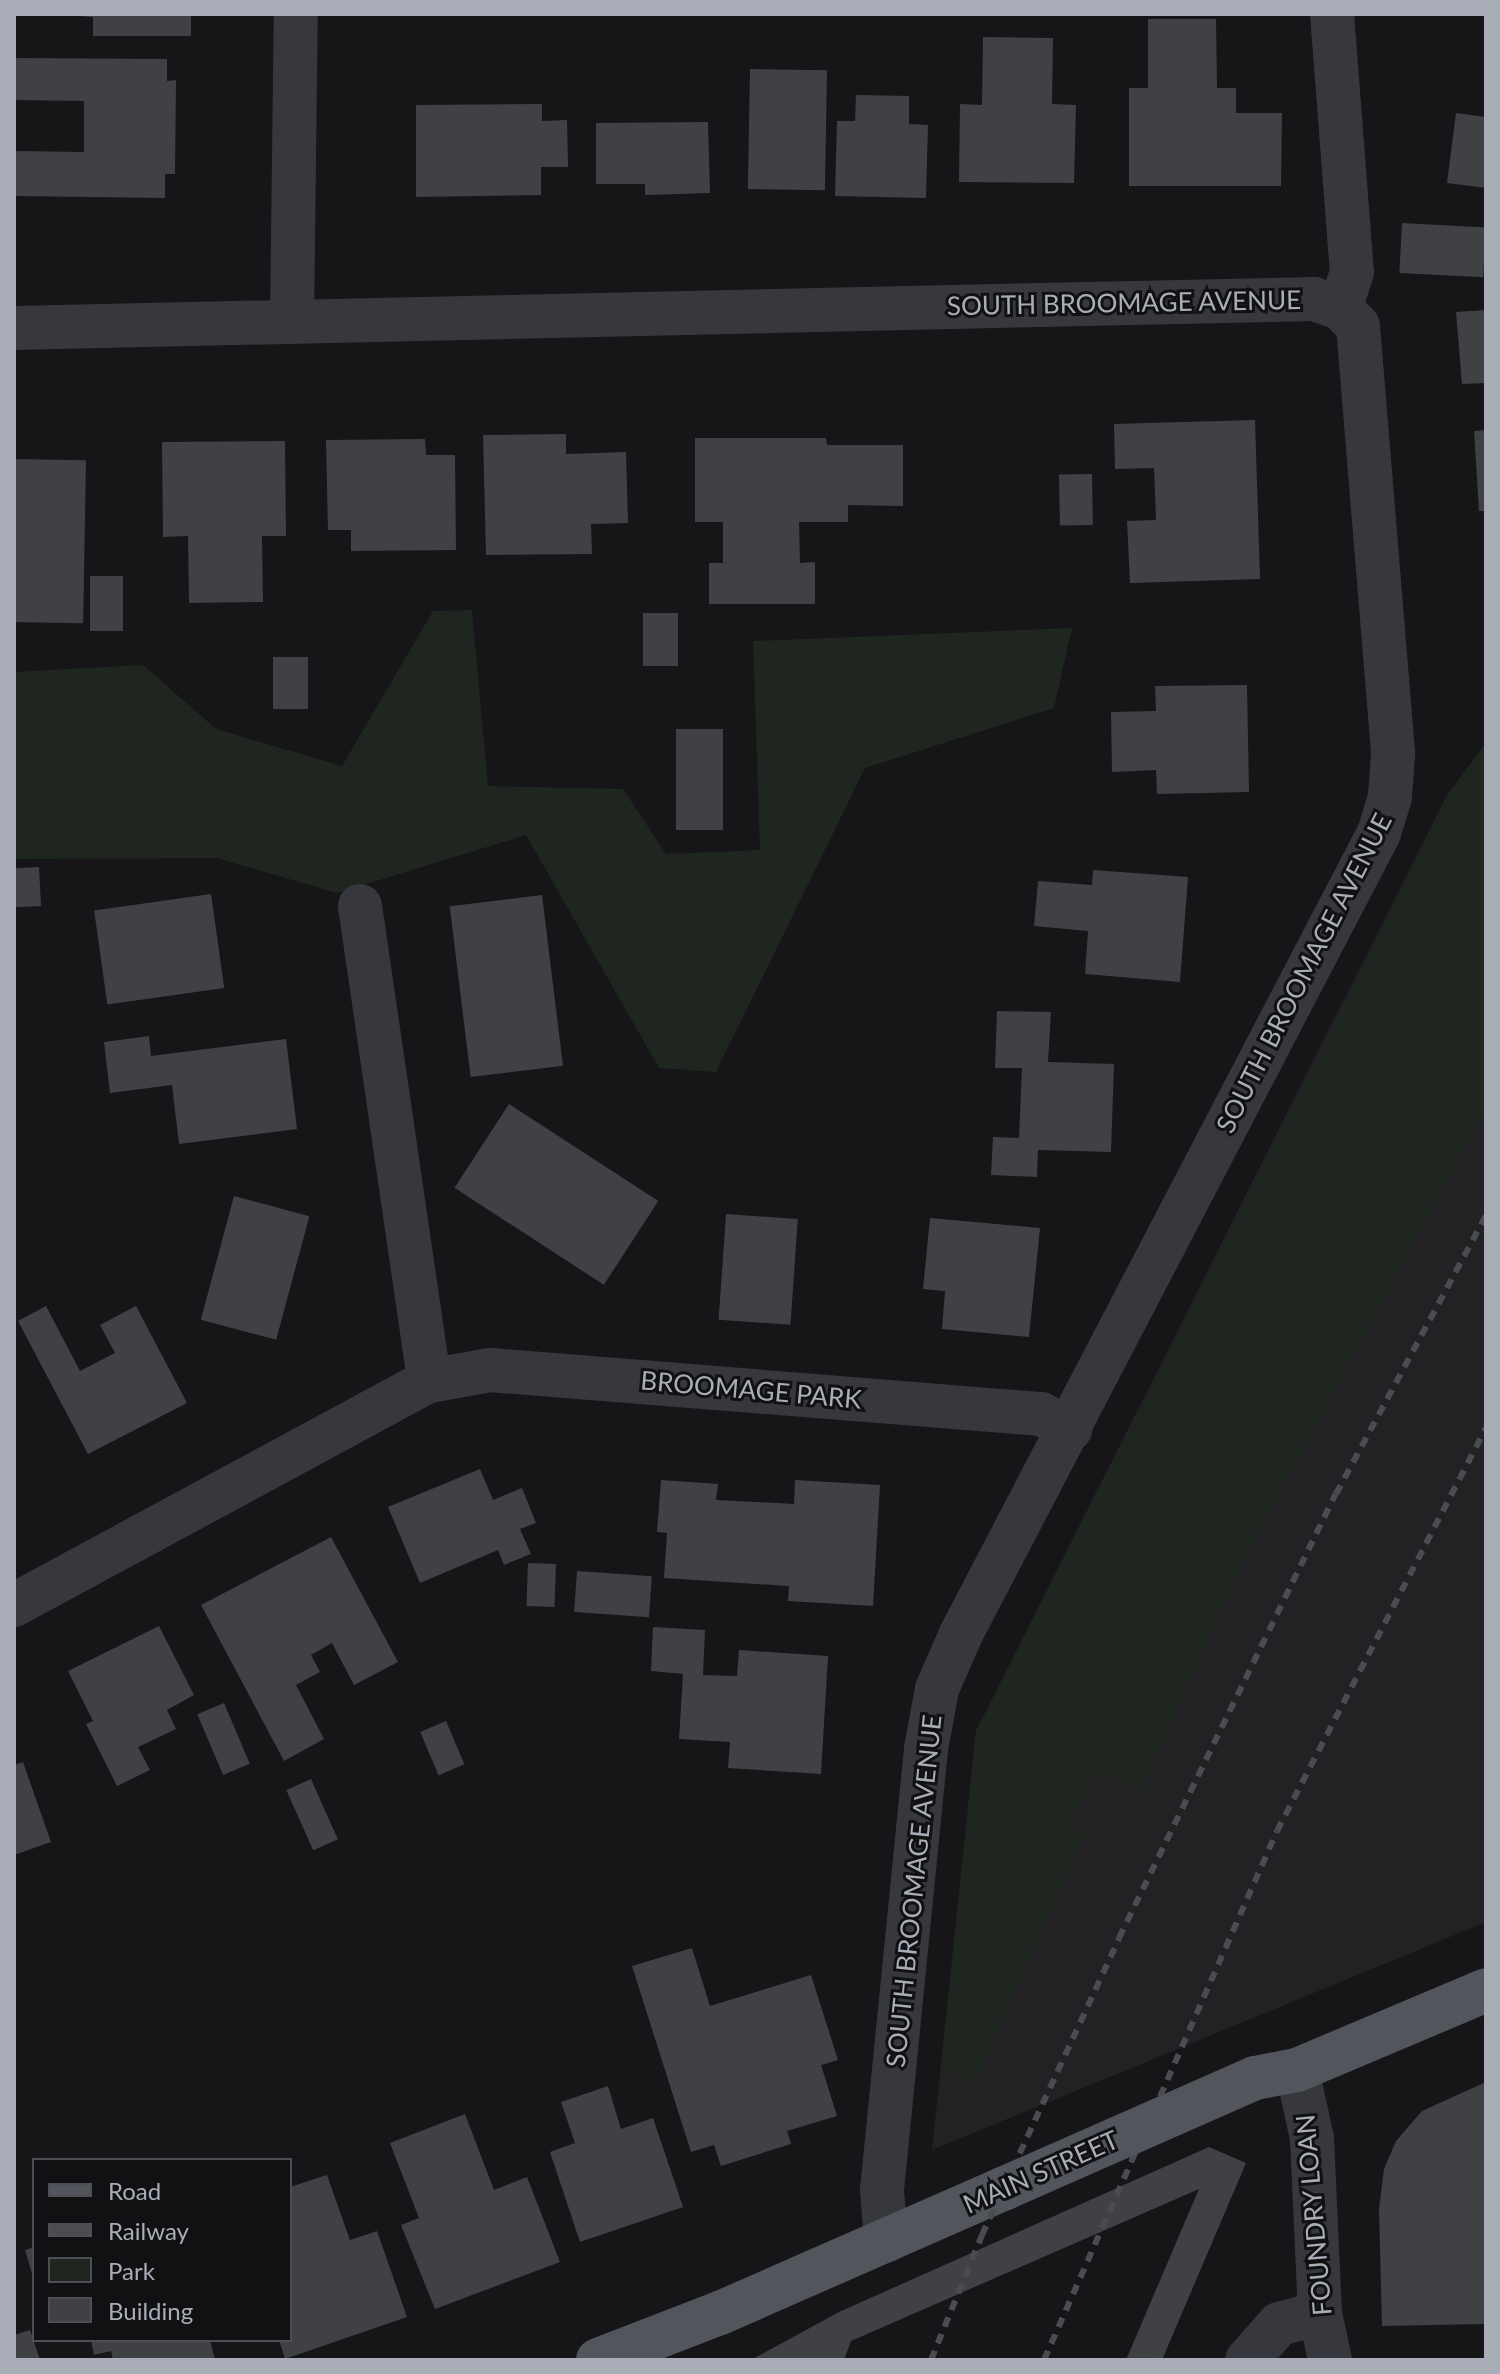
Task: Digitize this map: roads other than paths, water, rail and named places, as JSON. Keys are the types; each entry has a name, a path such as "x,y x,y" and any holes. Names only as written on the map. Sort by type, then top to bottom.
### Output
{"main road":[{"name":"MAIN STREET","path":"598,2360 902,2234 1255,2078 1297,2070 1486,1990"}],"street":[{"path":"292,322 296,14"},
{"path":"1332,14 1352,272 1340,308"},
{"name":"SOUTH BROOMAGE AVENUE","path":"14,328 1298,299 1340,308 1358,326 1393,754 1390,797 1379,833 937,1689 926,1749 882,2190 902,2234"},
{"path":"360,906 429,1381"},
{"name":"BROOMAGE PARK","path":"14,1605 429,1381 490,1370 1041,1414 1070,1429"},
{"name":"FOUNDRY LOAN","path":"1297,2070 1312,2138 1320,2313 1330,2360"},
{"path":"1247,2360 1279,2324 1320,2313"}],"railway":[{"path":"931,2360 982,2235 1119,1938 1336,1494 1486,1215"},
{"path":"1044,2360 1277,1831 1486,1428"}]}
